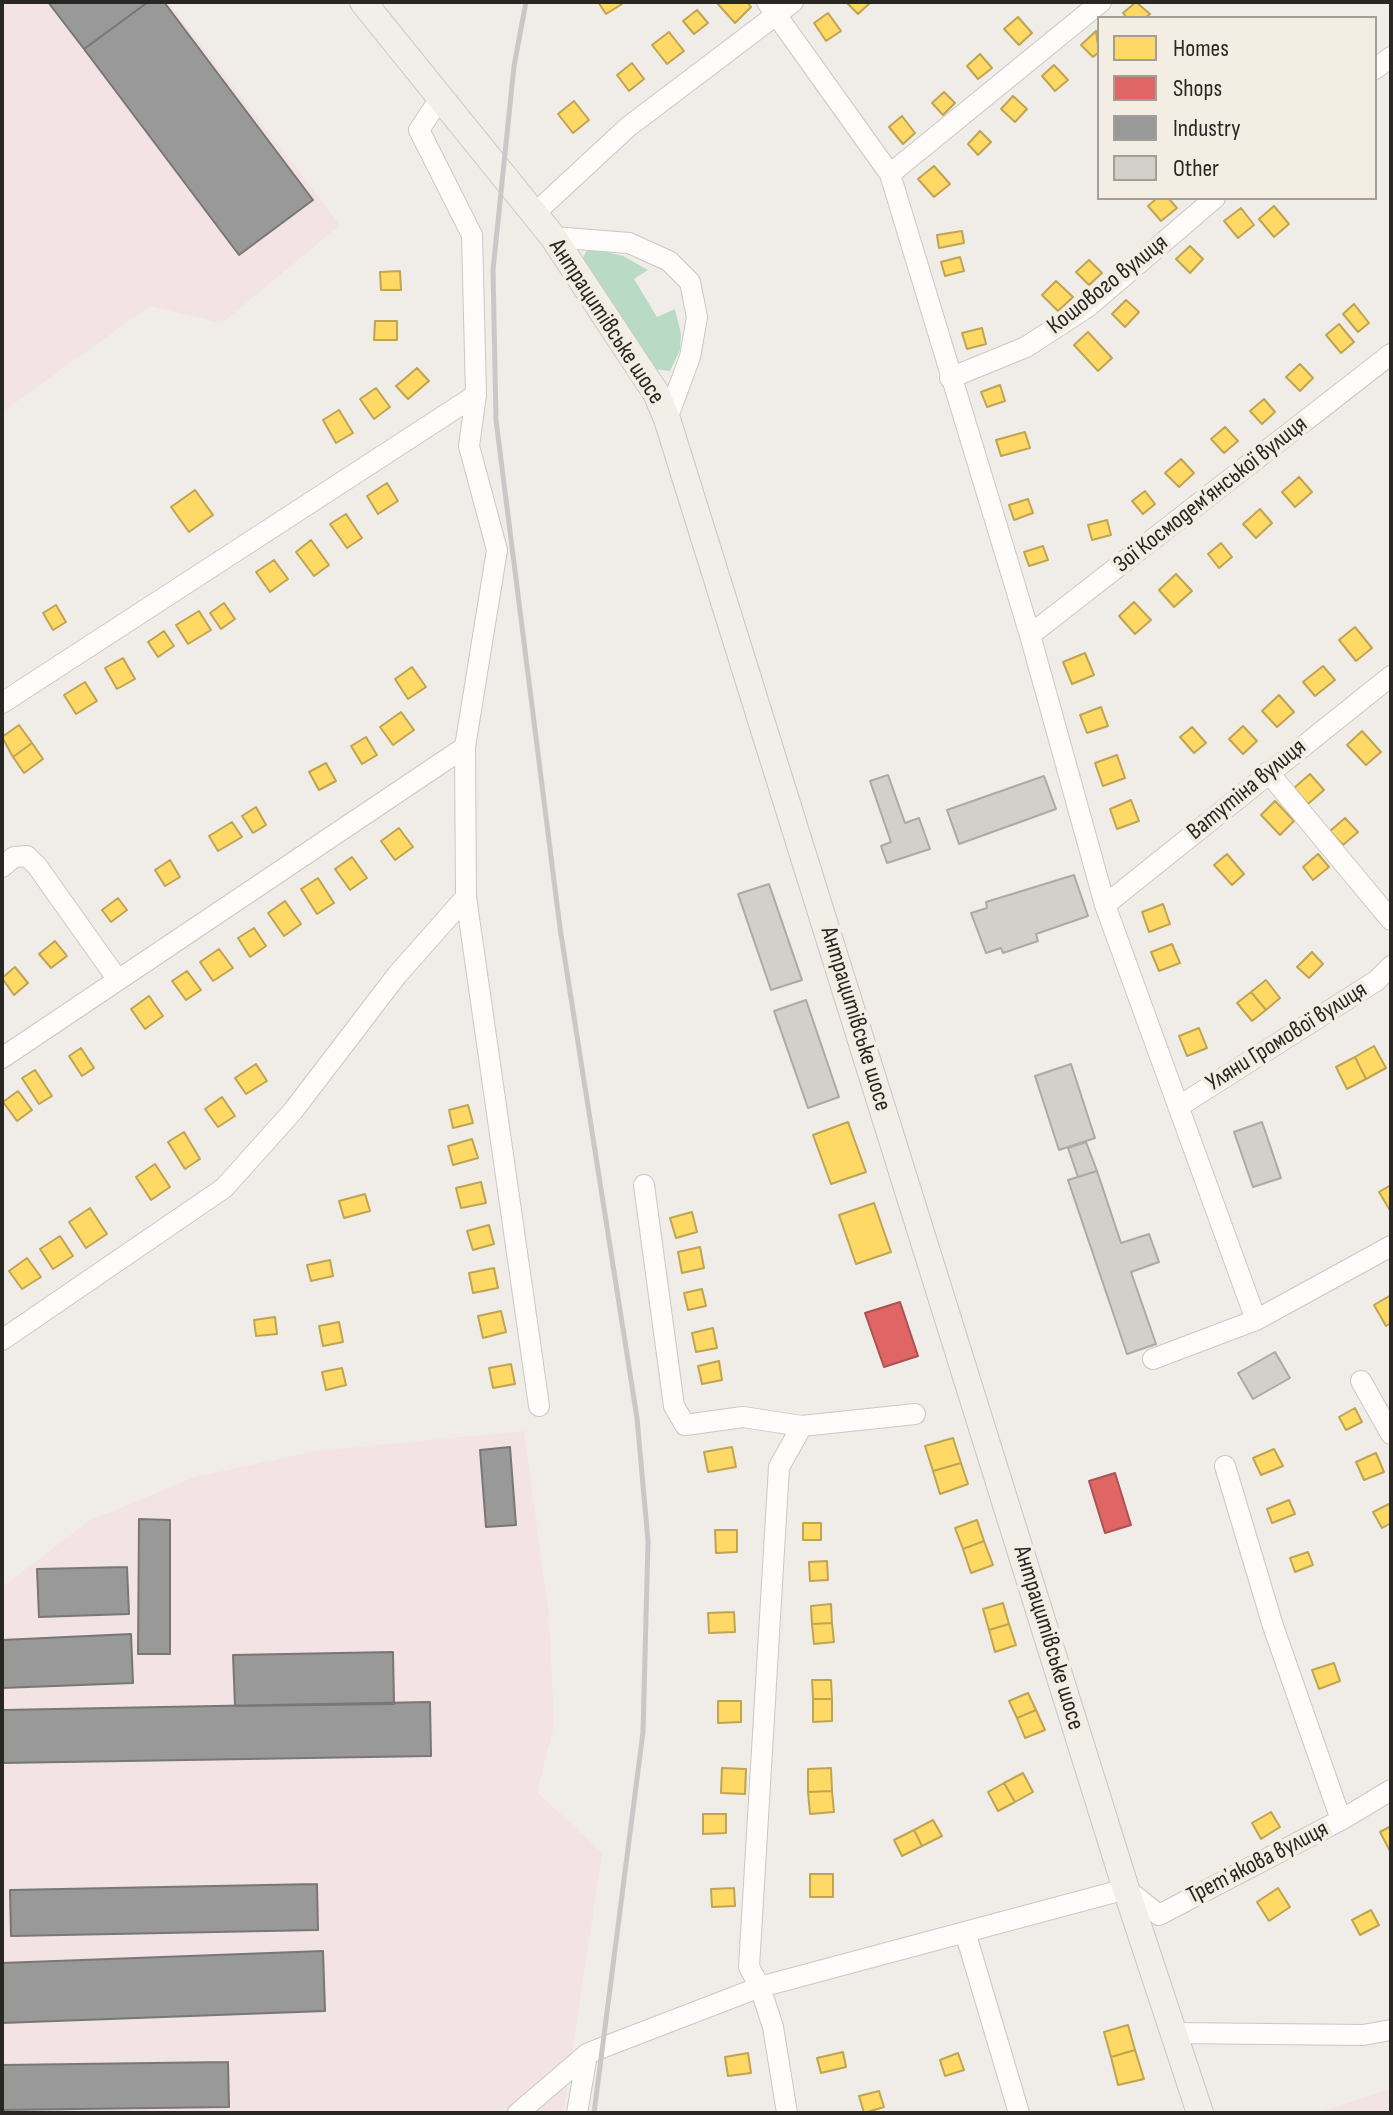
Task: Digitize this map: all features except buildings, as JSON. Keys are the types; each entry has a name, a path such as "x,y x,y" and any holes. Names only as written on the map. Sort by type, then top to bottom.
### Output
{"main road":[{"name":"Антрацитівське шосе","path":"363,2 439,100 505,175 553,237 656,393 667,419 1126,1889 1200,2113"}],"street":[{"path":"890,174 1101,2"},
{"path":"533,215 628,127 779,6 890,174 1030,635 1105,905 1181,1105 1256,1320"},
{"path":"439,100 419,130 472,235 476,395 469,446 497,550 465,747 466,897 539,1406"},
{"name":"Кошового вулиця","path":"950,378 1026,347 1089,306 1213,200"},
{"path":"553,237 629,243 669,261 690,282 697,317 690,357 667,419"},
{"name":"Зої Космодем’янської вулиця","path":"1030,635 1391,354"},
{"path":"2,703 476,395"},
{"name":"Ватутіна вулиця","path":"1105,905 1391,676"},
{"path":"2,1058 465,747"},
{"path":"1268,772 1391,920"},
{"path":"2,867 14,857 27,856 118,980"},
{"path":"2,1340 224,1188 293,1111 397,975 466,897"},
{"name":"Уляни Громової вулиця","path":"1181,1105 1383,981 1391,966"},
{"path":"644,1185 674,1406 685,1425 743,1417 802,1426 915,1414"},
{"path":"1153,1359 1256,1320 1391,1246"},
{"path":"1361,1381 1391,1434"},
{"path":"787,2113 773,2027 760,1987 749,1967 779,1467 802,1426"},
{"path":"1225,1466 1273,1626 1341,1820"},
{"name":"Третʼякова вулиця","path":"1126,1889 1159,1915 1341,1820 1391,1790"},
{"path":"518,2113 596,2050 760,1987 1126,1889"},
{"path":"965,1932 1019,2113"},
{"path":"1176,2033 1363,2035 1391,2030"},
{"path":"577,2113 596,2050"}],"shaded area":[{"path":"2,2 168,2 340,225 222,323 150,306 2,412"},
{"path":"524,1431 549,1617 554,1725 537,1792 602,1853 563,2113 2,2113 2,1587 89,1521 195,1477 317,1451"},
{"path":"1391,2089 1391,2113 1317,2113"}],"green space":[{"path":"588,247 623,256 648,270 634,279 657,317 675,309 681,334 680,350 670,371 654,369 583,258"}],"railway":[{"path":"526,2 514,66 493,270 496,420 560,928 637,1418 648,1541 643,1732 594,2113"}]}
